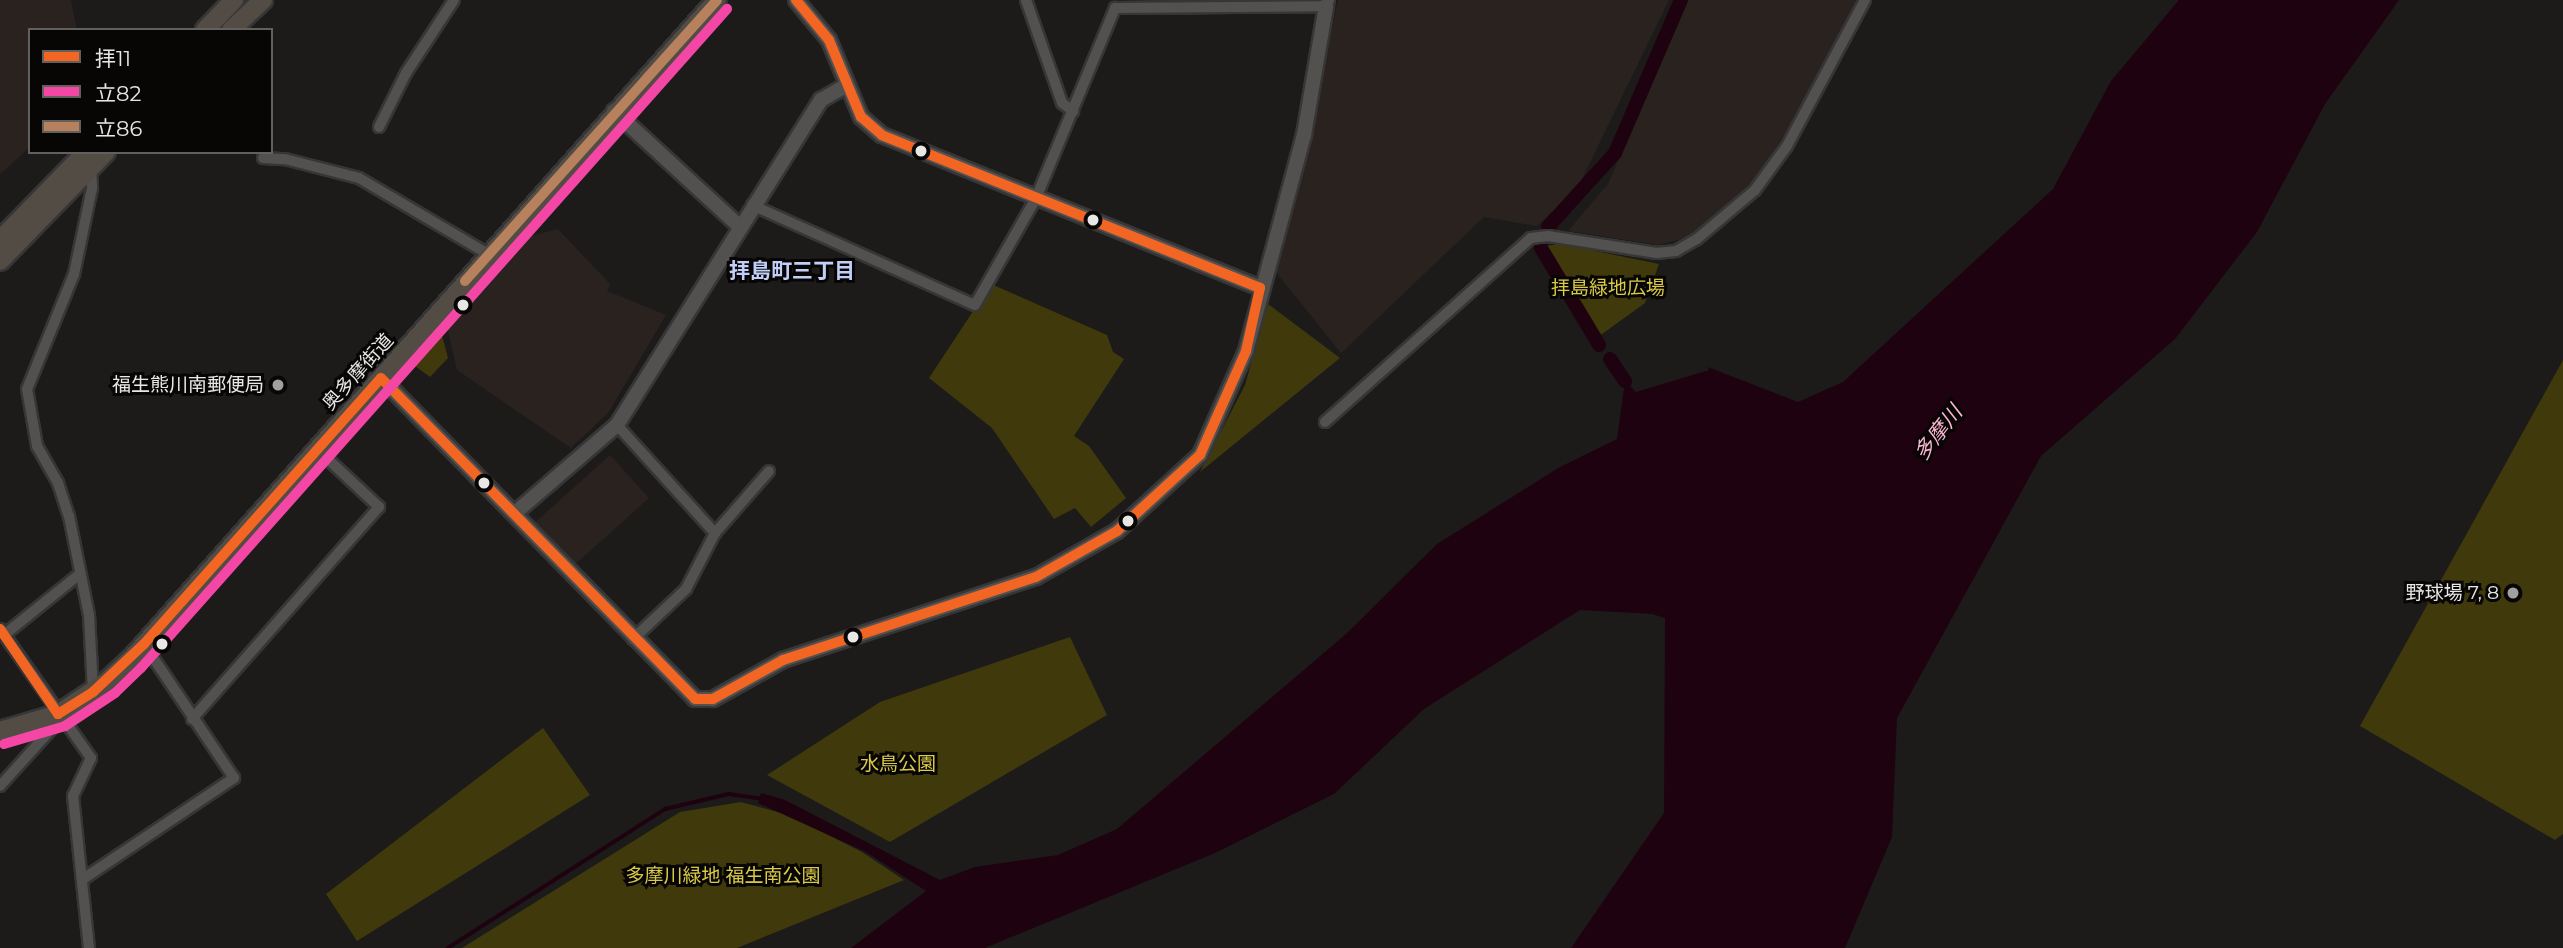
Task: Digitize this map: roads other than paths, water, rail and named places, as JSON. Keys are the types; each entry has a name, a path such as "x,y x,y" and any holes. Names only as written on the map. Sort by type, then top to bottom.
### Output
{"main road":[{"path":"207,28 234,0"},
{"path":"232,28 263,0"},
{"name":"奥多摩街道","path":"0,731 58,714 93,692 144,645 614,111 717,0"},
{"path":"0,240 87,159"},
{"path":"0,261 87,159"}],"street":[{"path":"379,127 406,73 454,0"},
{"path":"796,0 829,40 861,117 882,135 1260,288"},
{"path":"1026,0 1057,93 1062,103 1073,111"},
{"path":"1325,422 1531,238 1548,236 1657,253 1676,251 1697,239 1755,190 1787,146 1865,0"},
{"path":"381,378 515,513 686,694 710,700 783,660 1036,577 1072,561 1117,531 1199,455 1242,364 1260,288 1304,135 1328,3 1115,8 1035,198 975,305 752,205"},
{"path":"515,513 617,425 752,205 821,100 847,85"},
{"path":"614,111 739,226"},
{"path":"263,158 285,159 359,178 488,254"},
{"path":"87,159 74,274 27,389 31,426 63,494 89,615 93,692"},
{"path":"617,425 715,533"},
{"path":"192,719 379,507 317,449"},
{"path":"634,639 686,589 715,533 769,471"},
{"path":"80,573 2,632 92,758 73,796 89,948"},
{"path":"83,879 234,778 144,645"},
{"path":"0,786 54,726 58,714"}],"water":[{"name":"多摩川","path":"2179,0 2399,0 2325,104 2257,232 2175,339 2041,456 1897,718 1892,837 1845,948 1571,948 1664,813 1665,618 1652,614 1580,610 1424,709 1334,794 1215,853 985,948 851,948 926,891 866,852 758,803 761,793 785,800 940,880 975,867 1058,855 1117,829 1346,634 1437,544 1560,467 1617,439 1625,381 1636,392 1709,370 1708,367 1798,402 1843,382 2053,189 2111,81"}],"waterway":[{"path":"1548,227 1615,153 1681,0"},
{"path":"1541,248 1599,345"},
{"path":"1610,359 1625,381"},
{"path":"448,948 665,809 729,794 764,799"}],"place":[{"name":"福生熊川南郵便局","path":"278,385"},
{"name":"野球場 7, 8","path":"2513,593"}],"district":[{"name":"拝島町三丁目","path":"792,271"}],"park label":[{"name":"拝島緑地広場","path":"1608,288"},
{"name":"水鳥公園","path":"898,764"},
{"name":"多摩川緑地 福生南公園","path":"723,876"}]}
